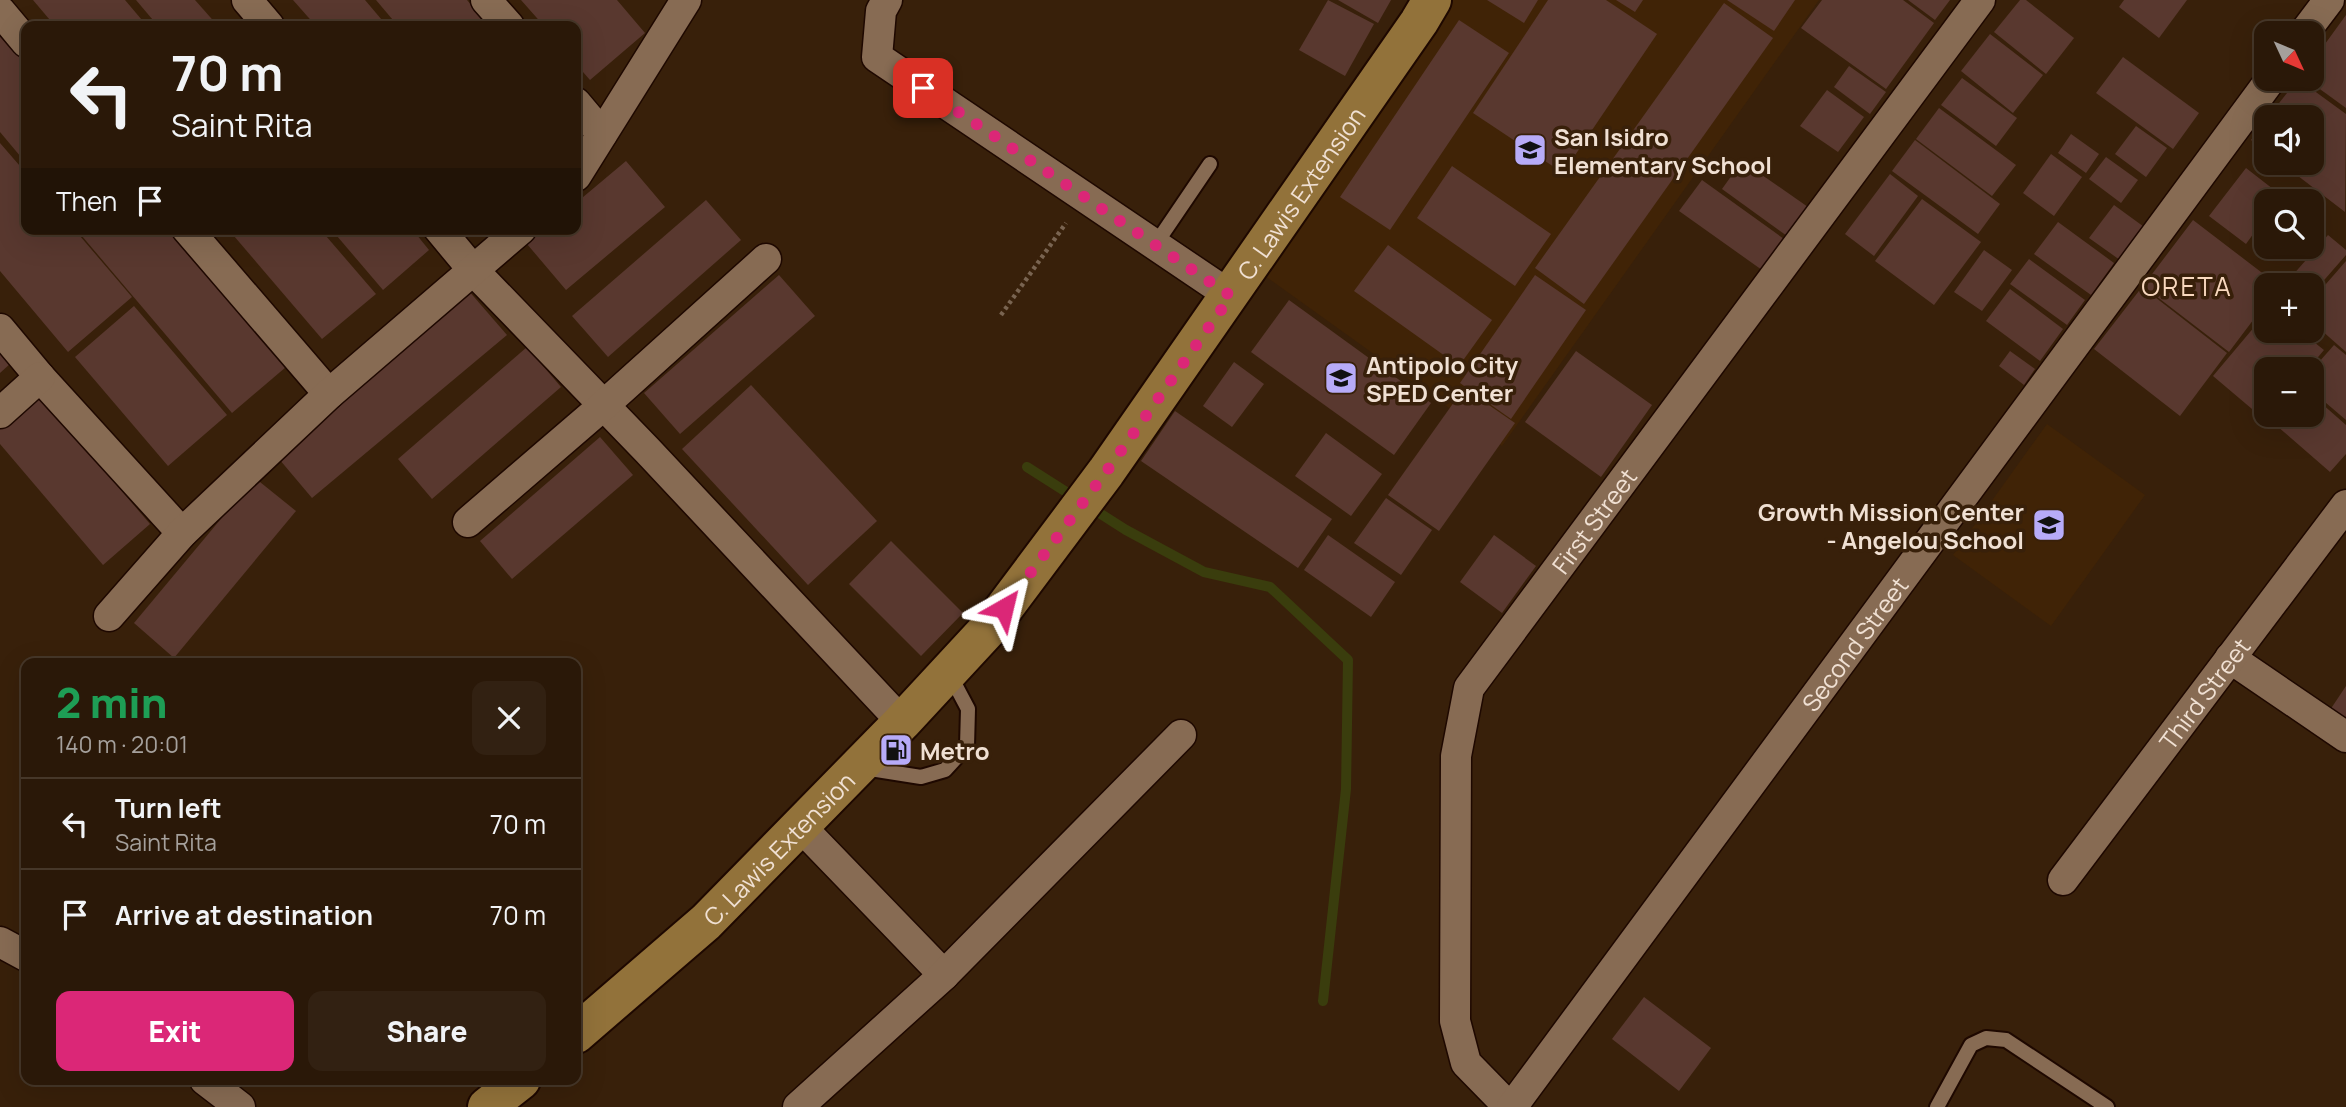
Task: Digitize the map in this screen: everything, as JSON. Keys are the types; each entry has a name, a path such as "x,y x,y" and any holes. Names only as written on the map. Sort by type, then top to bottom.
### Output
{"street":[{"path":"247,0 265,21"},
{"path":"486,0 505,21"},
{"path":"581,168 686,0"},
{"path":"887,0 881,11 877,57 1231,296"},
{"name":"C. Lawis Extension","path":"581,1030 706,922 858,768 990,627 1106,472 1231,296 1432,0"},
{"name":"First Street","path":"1510,1107 1466,1063 1455,1021 1456,756 1469,688 1980,0"},
{"path":"2313,21 2329,0"},
{"path":"0,11 21,36"},
{"name":"Second Street","path":"1510,1107 2262,91"},
{"path":"581,109 602,134"},
{"path":"192,235 329,394"},
{"path":"444,235 473,270 902,722"},
{"path":"109,616 182,533 329,394 513,235"},
{"path":"468,522 604,405 766,259"},
{"path":"0,329 40,377 182,533"},
{"path":"0,413 40,377"},
{"name":"Third Street","path":"2063,880 2346,505"},
{"path":"2230,658 2346,737"},
{"path":"798,1107 944,975 1181,735"},
{"path":"800,826 944,975"},
{"path":"0,942 21,953"},
{"path":"211,1085 240,1107"},
{"path":"487,1107 515,1085"}],"lane":[{"path":"1156,245 1210,164"},
{"path":"858,768 921,777 945,770 967,746 968,709 948,672"},
{"path":"1937,1107 1971,1045 1986,1038 2006,1040 2107,1107"}],"path":[{"path":"1001,316 1084,197"}],"shaded area":[{"name":"San Isidro Elementary School","path":"1445,0 1819,0 1502,446 1265,276"},
{"name":"Growth Mission Center - Angelou School","path":"2047,424 2145,495 2051,626 1953,555"}],"building":[{"path":"33,0 125,0 143,21 51,21"},
{"path":"136,0 195,0 214,21 154,21"},
{"path":"293,0 365,0 383,21 312,21"},
{"path":"376,0 467,0 485,21 394,21"},
{"path":"521,0 617,0 645,33 590,80 581,70 581,21 540,21"},
{"path":"1328,0 1374,24 1345,76 1299,50"},
{"path":"1338,0 1391,0 1378,23"},
{"path":"1487,0 1538,0 1524,23"},
{"path":"1548,0 1606,0 1657,34 1563,173 1473,113"},
{"path":"1616,0 1643,0 1635,12"},
{"path":"1727,0 1795,0 1774,31"},
{"path":"1822,0 1903,0 1934,23 1886,89 1801,28"},
{"path":"1908,0 1950,0 1935,20"},
{"path":"2020,0 2026,0 2074,38 2046,74 1994,32"},
{"path":"2124,0 2187,0 2159,38 2119,7"},
{"path":"1724,3 1773,38 1584,304 1535,268"},
{"path":"2346,15 2346,108 2323,91 2324,45"},
{"path":"1459,20 1509,53 1390,230 1340,197"},
{"path":"0,30 21,54 21,157 0,132"},
{"path":"1990,34 2043,75 2013,113 1961,71"},
{"path":"2123,57 2199,113 2173,149 2096,93"},
{"path":"1849,66 1886,92 1870,114 1834,87"},
{"path":"1962,78 2017,118 1996,146 1941,105"},
{"path":"1827,90 1864,117 1838,152 1800,126"},
{"path":"2289,91 2314,91 2346,114 2345,212 2324,196 2324,189 2315,189 2297,175 2324,175 2324,105 2277,105"},
{"path":"1939,108 2016,165 1992,196 1916,139"},
{"path":"2136,126 2167,148 2146,177 2115,154"},
{"path":"2071,134 2099,154 2086,173 2058,153"},
{"path":"1915,140 2000,204 1978,234 1892,171"},
{"path":"0,143 21,167 21,235 79,235 132,297 68,352 0,271"},
{"path":"2051,154 2082,177 2054,216 2023,193"},
{"path":"2106,157 2138,180 2121,203 2089,179"},
{"path":"626,161 665,207 566,290 527,244 538,235 581,235 581,199"},
{"path":"1742,161 1808,207 1787,236 1722,189"},
{"path":"1452,166 1551,234 1515,286 1417,218"},
{"path":"2246,168 2273,189 2254,189 2254,233 2246,244 2209,216"},
{"path":"1890,174 1918,196 1874,256 1845,234"},
{"path":"1702,180 1784,239 1762,270 1679,211"},
{"path":"1922,199 1981,242 1934,305 1875,261"},
{"path":"706,200 741,240 608,357 572,316"},
{"path":"2114,205 2151,232 2127,265 2089,238"},
{"path":"2193,220 2262,273 2254,273 2254,319 2229,352 2143,286"},
{"path":"2058,222 2114,263 2091,295 2034,254"},
{"path":"81,235 173,235 286,367 232,413"},
{"path":"233,235 325,235 376,294 322,339"},
{"path":"336,235 417,235 429,250 383,290"},
{"path":"2328,235 2346,250 2346,255 2324,280 2324,273 2295,273 2307,259 2324,259 2324,240"},
{"path":"1388,245 1492,320 1459,366 1354,291"},
{"path":"1984,250 2012,270 1982,311 1954,292"},
{"path":"2029,259 2085,300 2067,325 2010,284"},
{"path":"2346,261 2346,352 2324,333 2324,286"},
{"path":"779,275 815,316 680,434 644,393"},
{"path":"1535,275 1586,310 1511,419 1460,383"},
{"path":"2142,287 2227,353 2180,416 2094,349"},
{"path":"2010,289 2063,329 2040,361 1986,321"},
{"path":"468,290 507,335 312,498 274,453"},
{"name":"Antipolo City SPED Center","path":"1289,300 1431,403 1394,455 1251,352"},
{"path":"134,306 227,415 168,466 75,357"},
{"path":"2254,327 2254,343 2315,343 2324,350 2318,357 2254,357 2254,411 2213,376"},
{"path":"2334,345 2346,355 2346,420 2324,401 2323,357"},
{"path":"527,347 561,387 432,499 398,459"},
{"path":"0,350 11,363 0,373"},
{"path":"1576,351 1652,405 1601,477 1525,422"},
{"path":"2010,351 2035,369 2024,385 1999,366"},
{"path":"1234,362 1264,384 1232,427 1203,406"},
{"path":"751,385 877,521 808,585 682,449"},
{"path":"1464,388 1515,423 1439,531 1388,495"},
{"path":"38,393 150,524 103,565 0,444 0,426"},
{"path":"2324,406 2346,425 2346,454 2330,472 2278,427 2324,427"},
{"path":"1175,411 1332,519 1298,568 1141,461"},
{"path":"1326,433 1382,474 1351,516 1295,476"},
{"path":"600,437 633,475 512,579 480,541"},
{"path":"255,478 296,511 174,658 134,623"},
{"path":"1386,498 1432,530 1401,575 1354,543"},
{"path":"1328,535 1395,582 1371,617 1304,570"},
{"path":"1494,535 1536,566 1502,613 1460,582"},
{"path":"891,541 963,613 921,656 849,584"},
{"path":"2346,686 2346,724 2328,713"},
{"path":"1644,997 1711,1048 1679,1091 1612,1039"}],"waterway":[{"path":"1027,467 1126,530 1204,572 1270,587 1348,660 1346,789 1323,1001"}],"place":[{"name":"San Isidro Elementary School","path":"1530,150"},
{"name":"Antipolo City SPED Center","path":"1341,378"},
{"name":"Growth Mission Center - Angelou School","path":"2049,525"},
{"name":"Metro","path":"896,750"}],"district":[{"name":"ORETA","path":"2187,286"}],"route":[{"path":"923,88 1231,296 1106,472 1004,608"}]}
